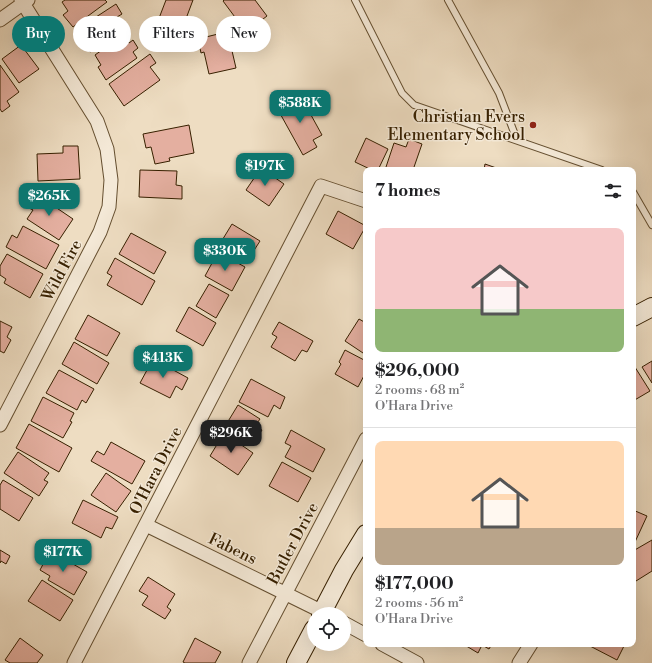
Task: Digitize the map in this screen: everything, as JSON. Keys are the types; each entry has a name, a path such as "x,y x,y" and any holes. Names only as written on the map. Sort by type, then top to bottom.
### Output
{"street":[{"path":"0,20 24,1"},
{"name":"Wild Fire","path":"0,425 100,232 109,207 111,180 107,149 97,121 24,1"},
{"name":"O'Hara Drive","path":"74,663 321,186 363,200"},
{"path":"636,315 652,307"},
{"name":"Butler Drive","path":"249,663 363,445"},
{"name":"Fabens","path":"146,525 313,607"},
{"path":"327,607 344,570 363,539"},
{"path":"351,627 363,633"},
{"path":"296,663 307,642"},
{"path":"388,647 417,663"},
{"path":"520,663 529,647"}],"lane":[{"path":"355,0 402,93 414,105 594,167"},
{"path":"448,0 499,93 517,140"},
{"path":"636,197 652,225"}],"building":[{"path":"65,0 105,0 107,2 88,16 73,16 73,27 63,15 68,11 62,2"},
{"path":"166,0 193,0 187,16 160,16"},
{"path":"255,0 267,16 234,16 223,1"},
{"path":"116,4 122,14 119,16 98,16"},
{"path":"216,34 216,52 232,52 236,68 209,74 204,52 208,52 208,36"},
{"path":"133,40 138,48 133,52 137,58 106,80 98,67 101,65 95,55 99,52 131,52 131,42"},
{"path":"12,52 26,52 39,69 19,83 2,59"},
{"path":"150,54 156,63 150,67 160,80 124,106 109,84"},
{"path":"0,65 19,92 7,101 10,106 2,112 0,109"},
{"path":"300,95 322,135 313,140 317,147 303,155 277,108"},
{"path":"189,125 194,153 169,158 170,161 155,164 151,147 146,148 143,134"},
{"path":"366,138 388,149 379,167 366,167 355,162"},
{"path":"409,139 422,144 414,167 386,167 394,143 406,147"},
{"path":"63,146 78,146 80,179 38,181 37,154 63,153"},
{"path":"485,164 494,167 484,167"},
{"path":"261,168 284,184 269,206 246,190"},
{"path":"140,170 177,171 176,185 182,186 182,199 139,197"},
{"path":"36,194 73,219 59,240 27,219 33,210 27,207"},
{"path":"338,211 363,224 363,231 353,249 326,234"},
{"path":"232,224 260,241 253,252 246,248 239,260 218,247"},
{"path":"23,226 59,245 46,269 6,247 12,235 17,238"},
{"path":"131,233 166,252 154,274 119,254"},
{"path":"218,252 245,267 232,291 205,276"},
{"path":"7,254 43,274 30,298 4,283 6,279 0,275 0,266"},
{"path":"115,258 155,281 142,305 107,285 112,276 107,273"},
{"path":"209,284 229,295 216,318 196,306"},
{"path":"189,307 216,323 203,346 176,331"},
{"path":"88,315 120,333 107,356 75,339"},
{"path":"359,319 363,321 363,353 345,341"},
{"path":"0,321 12,327 7,337 11,340 4,353 0,351"},
{"path":"279,322 313,341 307,352 302,350 295,361 271,347 277,337 272,334"},
{"path":"74,342 109,363 97,384 62,364"},
{"path":"345,350 363,359 363,378 358,387 335,374 341,364 339,362"},
{"path":"153,359 188,378 182,390 176,386 170,398 140,383"},
{"path":"652,361 652,383 642,367"},
{"path":"636,369 650,391 636,399"},
{"path":"59,370 94,389 86,403 82,400 77,410 46,393"},
{"path":"251,379 285,397 280,409 274,405 268,417 239,402"},
{"path":"43,397 74,413 70,421 72,422 63,438 31,421"},
{"path":"238,405 260,419 255,426 262,430 254,442 249,439 247,442 224,428"},
{"path":"29,424 72,448 59,472 16,448"},
{"path":"291,430 325,449 313,472 285,457 291,446 285,443"},
{"path":"224,433 253,453 238,475 210,456"},
{"path":"111,442 145,461 132,484 91,461 97,451 104,455"},
{"path":"18,452 49,473 44,480 48,482 39,496 4,473"},
{"path":"282,462 311,478 298,502 269,486"},
{"path":"106,473 131,491 116,512 91,495"},
{"path":"3,480 33,498 19,521 0,509 0,485"},
{"path":"83,500 118,517 112,529 106,527 101,538 72,523"},
{"path":"636,511 647,516 636,540"},
{"path":"652,540 652,571 636,581 636,549"},
{"path":"0,550 10,556 6,564 1,561 0,563"},
{"path":"50,551 87,572 74,595 48,580 50,576 40,570"},
{"path":"148,577 175,594 167,607 171,610 165,619 142,605 148,596 139,591"},
{"path":"42,580 73,600 60,621 28,601"},
{"path":"20,638 43,655 37,663 10,663 5,660"},
{"path":"195,638 221,652 215,663 183,662"},
{"path":"468,647 481,647 478,653"},
{"path":"592,647 624,647 617,660"}],"place":[{"name":"Christian Evers Elementary School","path":"533,125"}]}
